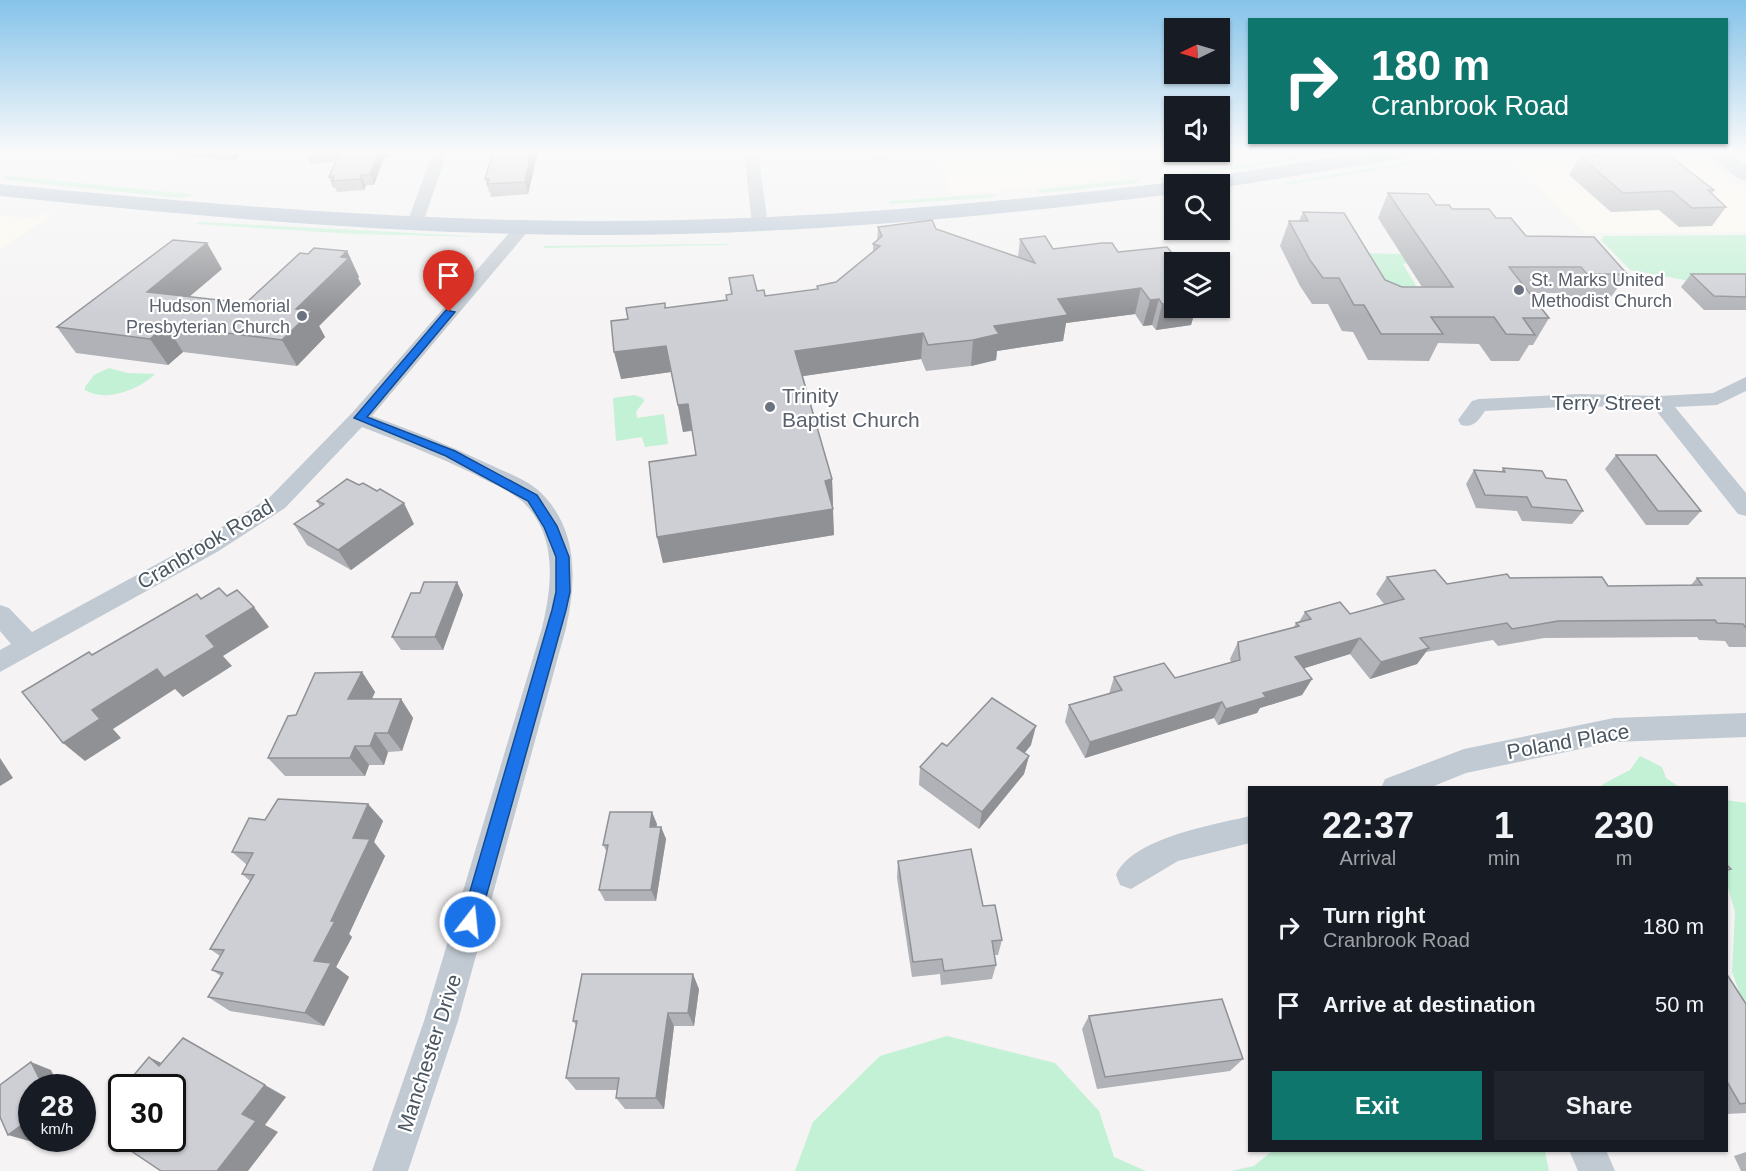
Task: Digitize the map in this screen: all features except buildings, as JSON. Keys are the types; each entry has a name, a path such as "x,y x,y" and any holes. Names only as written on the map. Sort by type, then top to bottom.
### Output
{"main road":[{"path":"167,207 241,214 415,223 622,228 760,225 1005,207"}],"street":[{"path":"415,223 421,207"},
{"path":"758,207 760,225"},
{"name":"Cranbrook Road","path":"0,662 209,546 277,503 359,418 523,227"},
{"name":"Terry Street","path":"1468,420 1479,405 1580,400 1660,402 1717,399 1746,383"},
{"path":"1660,402 1746,508"},
{"name":"Manchester Drive","path":"359,418 451,453 533,498 551,526 562,557 563,592 551,639 444,1011 390,1171"},
{"path":"0,615 29,646"},
{"name":"Poland Place","path":"1400,786 1464,761 1614,730 1746,725"},
{"path":"1131,875 1171,849 1248,830"},
{"path":"1588,1152 1597,1171"}],"shaded area":[{"path":"1558,207 1746,207 1746,232 1585,233"},
{"path":"54,214 0,250 0,216 33,218"}],"green space":[{"path":"199,222 489,237 354,234 196,224"},
{"path":"1746,235 1746,285 1717,286 1630,270 1601,240 1604,236"},
{"path":"732,245 543,248 544,246"},
{"path":"1366,253 1402,254 1407,263 1403,264 1418,289 1405,308"},
{"path":"109,368 127,373 155,374 141,385 112,395 93,394 85,390 94,375"},
{"path":"634,395 643,398 644,401 636,412 637,418 664,414 668,444 645,447 642,437 616,441 613,398"},
{"path":"1640,756 1662,767 1666,778 1678,786 1602,786 1630,770"},
{"path":"1728,800 1746,803 1746,1010 1732,972 1735,912 1728,888"},
{"path":"947,1036 1055,1063 1099,1111 1114,1157 1146,1171 795,1171 813,1122 880,1056"},
{"path":"1271,1152 1545,1152 1549,1171 1231,1171 1254,1166"}],"place":[{"name":"St. Marks United Methodist Church","path":"1519,290"},
{"name":"Hudson Memorial Presbyterian Church","path":"302,316"},
{"name":"Trinity Baptist Church","path":"770,407"}],"route":[{"path":"449,312 359,418 451,453 533,498 551,526 562,557 563,592 559,610 470,922"}]}
